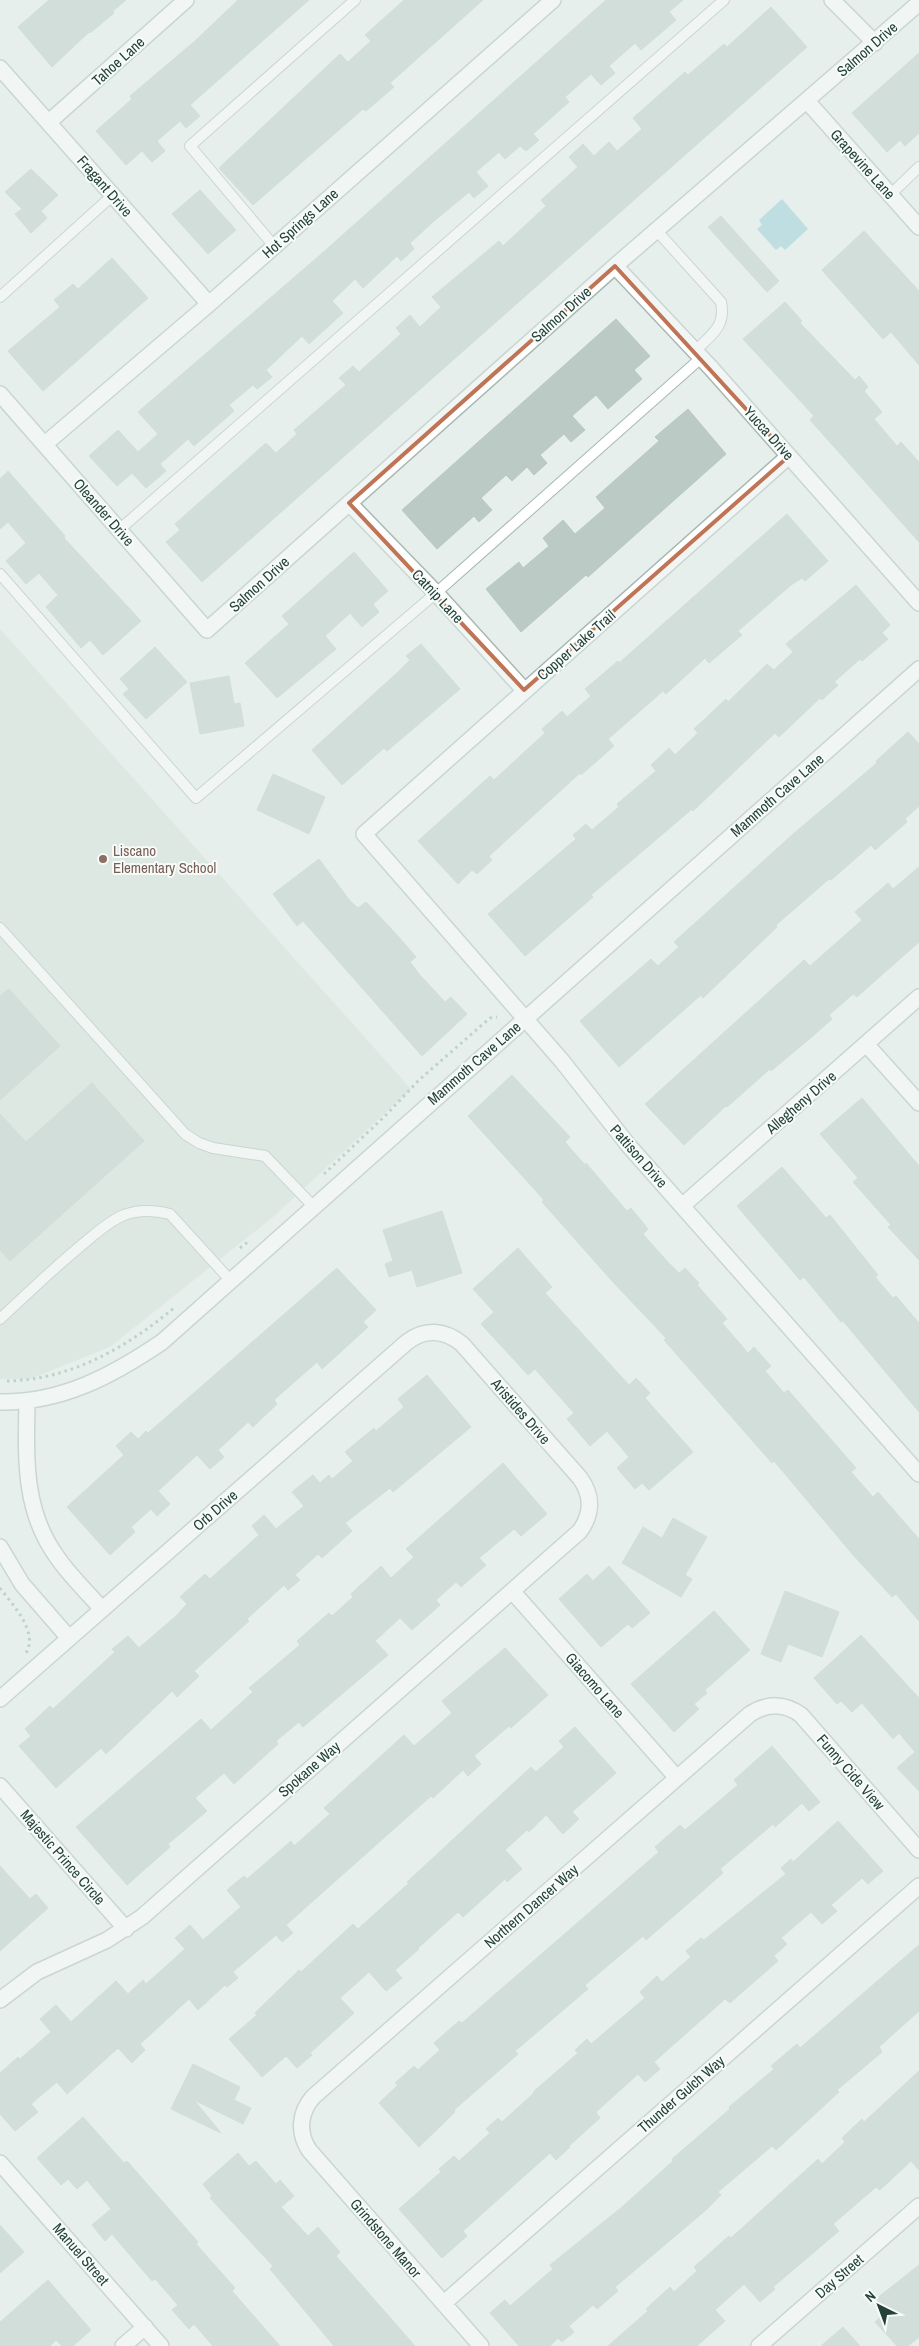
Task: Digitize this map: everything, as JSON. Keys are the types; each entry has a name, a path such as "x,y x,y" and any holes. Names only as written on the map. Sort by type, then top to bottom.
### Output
{"street":[{"name":"Tahoe Lane","path":"49,122 186,0"},
{"name":"Hot Springs Lane","path":"46,444 209,304 552,0"},
{"path":"832,0 876,43"},
{"name":"Salmon Drive","path":"207,630 615,266 876,43 919,3"},
{"name":"Fragant Drive","path":"0,68 209,304"},
{"name":"Grapevine Lane","path":"807,101 919,227"},
{"name":"Yucca Drive","path":"615,266 698,355 919,603"},
{"name":"Oleander Drive","path":"0,394 46,444 207,630"},
{"name":"Copper Lake Trail","path":"364,834 789,456"},
{"name":"Catnip Lane","path":"349,503 436,593 524,690"},
{"name":"Mammoth Cave Lane","path":"0,1402 27,1402 82,1386 124,1368 162,1342 524,1018 919,669"},
{"name":"Pattison Drive","path":"364,834 562,1061 629,1146 919,1474"},
{"name":"Allegheny Drive","path":"682,1206 919,997"},
{"path":"866,1044 919,1103"},
{"name":"Aristides Drive","path":"436,1332 450,1335 462,1344 580,1478 588,1491 590,1506"},
{"name":"Orb Drive","path":"0,1699 411,1339 419,1334 436,1332"},
{"path":"27,1402 27,1476 34,1511 43,1535 57,1557 102,1610"},
{"name":"Spokane Way","path":"0,2000 42,1969 98,1945 126,1929 580,1531 587,1520 590,1506"},
{"path":"0,1546 22,1584 69,1638"},
{"name":"Giacomo Lane","path":"512,1591 677,1778"},
{"name":"Northern Dancer Way","path":"301,2124 304,2110 313,2097 750,1714 762,1707 776,1706"},
{"name":"Funny Cide View","path":"776,1706 795,1711 805,1719 919,1850"},
{"name":"Majestic Prince Circle","path":"0,1786 126,1929"},
{"name":"Thunder Gulch Way","path":"444,2303 919,1886"},
{"name":"Grindstone Manor","path":"301,2124 304,2139 310,2150 482,2346"},
{"name":"Manuel Street","path":"0,2163 161,2346"},
{"name":"Day Street","path":"759,2346 919,2206"},
{"path":"123,2346 145,2327"}],"lane":[{"path":"274,246 190,146 355,0"},
{"path":"120,530 724,0"},
{"path":"890,195 919,167"},
{"path":"0,297 113,195"},
{"path":"0,574 196,798 436,593 698,355 719,327 723,314 721,302 657,231"},
{"path":"0,928 185,1134 199,1143 213,1148 265,1156 313,1206"},
{"path":"0,1319 64,1259 108,1224 124,1215 142,1211 156,1210 170,1214 230,1280"}],"path":[{"path":"320,1178 380,1121 419,1080 490,1018 497,1017"},
{"path":"7,1381 47,1375 92,1362 146,1330 180,1302"},
{"path":"0,1588 23,1620 27,1630 30,1642 25,1655"}],"highlighted area":[{"path":"615,266 789,456 524,690 349,503"}],"shaded area":[{"name":"Liscano Elementary School","path":"0,629 411,1089 273,1217 110,1347 30,1379 0,1379"}],"water":[{"path":"782,199 808,229 785,250 781,246 776,250 757,229 762,225 759,220"}],"building":[{"path":"49,0 126,0 113,11 114,13 89,32 52,67 18,27"},
{"path":"238,0 309,0 190,105 200,116 186,128 180,121 157,141 165,151 152,162 142,151 126,165 96,131 132,99 130,96 195,41"},
{"path":"404,0 483,0 390,83 394,87 366,111 363,109 253,205 219,168 340,54 348,62 371,41 365,35"},
{"path":"606,0 683,0 669,12 676,20 641,50 635,43 609,66 615,73 601,85 591,74 565,97 569,102 533,134 539,140 526,151 520,146 505,159 499,152 476,172 488,186 474,198 469,192 433,222 410,243 414,249 401,261 397,256 363,288 355,279 332,301 343,313 309,344 302,336 266,370 272,377 257,389 253,385 229,405 234,411 194,446 188,439 160,464 166,471 146,488 132,473 117,486 89,456 118,430 138,452 158,434 138,412 319,256"},
{"path":"771,7 807,47 202,582 166,542 180,530 175,524 266,443 276,453 297,434 294,430 346,385 339,378 353,366 359,372 401,334 396,328 410,315 420,327 441,307 432,297 499,241 503,246 546,206 541,200 578,167 569,157 583,144 594,156 609,142 617,151 642,129 633,118 685,72 688,75 724,44 727,47"},
{"path":"919,53 919,133 905,146 900,140 887,152 852,113"},
{"path":"31,169 58,195 41,211 47,218 31,233 15,214 22,209 5,192"},
{"path":"200,190 236,230 208,254 172,214"},
{"path":"721,216 779,281 767,292 708,227"},
{"path":"864,231 919,291 919,365 891,332 883,339 822,270"},
{"path":"112,258 148,298 43,391 8,351 60,307 54,300 73,284 78,289"},
{"path":"785,302 802,321 800,323 855,380 859,376 868,387 864,391 882,412 874,419 897,446 901,442 919,462 919,542 810,420 814,416 743,339"},
{"path":"616,319 650,356 634,370 642,379 608,409 596,395 572,416 585,430 571,442 564,434 540,455 547,463 534,475 527,467 512,481 506,475 481,498 492,510 479,522 474,516 437,549 402,510"},
{"path":"688,409 726,454 588,577 586,575 521,632 486,589 519,562 523,568 549,546 543,538 563,520 575,534 605,508 596,497 659,441 655,437"},
{"path":"8,471 65,536 64,538 141,621 103,655 90,640 81,648 46,607 58,595 39,573 26,584 6,561 26,543 8,522 0,529 0,479"},
{"path":"787,514 828,561 805,581 802,578 791,585 738,631 742,635 709,663 705,658 666,694 663,691 608,739 614,746 581,775 580,773 489,856 492,860 477,874 472,870 458,884 418,841 490,776 494,780 545,733 542,729 562,711 567,717 591,696 585,689 618,661 619,663"},
{"path":"354,552 388,591 373,604 379,612 362,627 350,613 325,636 336,649 277,698 245,663 289,624 282,616"},
{"path":"856,585 890,625 882,633 888,639 862,661 860,659 834,682 838,685 822,700 820,698 779,737 775,733 693,811 692,809 591,895 593,897 525,956 488,914 576,839 573,835 586,824 592,830 619,807 617,804 656,771 651,765 669,748 675,755 698,733 694,729 726,699 728,702 767,664 774,670 793,652 786,644"},
{"path":"421,644 460,689 387,751 384,748 342,785 312,750 398,672 410,660 406,656"},
{"path":"155,647 187,682 146,719 123,694 129,689 120,679"},
{"path":"229,676 234,704 240,703 244,726 200,734 190,683"},
{"path":"908,732 919,744 919,806 905,819 907,822 875,850 871,845 831,880 829,879 776,925 777,927 703,998 701,995 619,1067 580,1021 651,959 658,966 679,947 674,942 792,835 877,763 876,761"},
{"path":"273,774 325,797 309,834 257,810"},
{"path":"319,859 350,901 358,908 366,902 398,936 416,957 410,962 445,1002 451,997 467,1014 422,1056 303,921 297,926 273,894"},
{"path":"919,867 919,942 857,997 853,994 829,1015 832,1019 726,1106 684,1145 645,1104 804,960 810,966 862,920 855,912 888,883 893,889"},
{"path":"9,989 60,1046 0,1100 0,996"},
{"path":"512,1075 570,1137 565,1142 585,1165 586,1163 627,1211 631,1208 648,1229 643,1234 666,1260 679,1273 685,1268 699,1283 697,1285 727,1319 722,1323 748,1353 754,1347 771,1366 765,1371 784,1393 788,1390 856,1468 851,1472 873,1497 878,1492 919,1539 919,1621 896,1594 892,1597 854,1556 774,1461 772,1463 664,1340 666,1338 612,1281 542,1202 544,1200 468,1116"},
{"path":"92,1083 144,1141 10,1261 0,1250 0,1114 26,1142"},
{"path":"862,1098 919,1166 919,1260 888,1227 891,1225 853,1182 858,1178 820,1134"},
{"path":"782,1167 826,1218 830,1215 878,1275 875,1277 893,1298 896,1296 919,1323 919,1412 843,1321 841,1322 804,1277 800,1280 737,1206"},
{"path":"442,1211 462,1273 417,1287 412,1270 389,1277 385,1264 393,1261 383,1230"},
{"path":"518,1248 552,1287 545,1293 629,1385 636,1378 650,1393 645,1398 693,1452 649,1490 642,1483 635,1489 617,1468 629,1457 607,1431 590,1446 567,1419 574,1413 535,1369 528,1375 481,1324 494,1312 473,1289"},
{"path":"337,1268 376,1310 363,1322 368,1327 322,1369 317,1362 274,1400 277,1404 253,1427 248,1422 218,1450 224,1457 210,1469 197,1455 158,1491 170,1504 157,1516 151,1509 131,1527 135,1532 110,1555 67,1507 124,1455 116,1446 131,1432 138,1439 146,1431 148,1433"},
{"path":"427,1375 471,1427 393,1492 390,1488 345,1523 352,1531 322,1558 318,1554 295,1575 300,1580 288,1590 284,1585 247,1619 249,1621 194,1671 199,1676 177,1697 172,1691 106,1754 101,1748 56,1788 19,1746 31,1736 25,1729 50,1706 53,1709 115,1652 112,1649 128,1636 139,1648 176,1616 187,1604 180,1597 205,1574 210,1579 259,1535 252,1526 264,1515 276,1529 304,1506 292,1492 313,1475 320,1483 329,1475 332,1479 353,1461 345,1452 374,1428 376,1431 404,1407 398,1399"},
{"path":"503,1463 547,1514 521,1536 514,1529 479,1558 486,1565 461,1587 456,1582 436,1600 440,1605 412,1630 400,1618 375,1641 388,1655 303,1727 299,1722 276,1741 278,1744 234,1784 224,1773 195,1798 207,1811 168,1844 170,1847 127,1885 76,1827 201,1719 211,1730 253,1692 249,1688 300,1645 297,1641 329,1613 332,1616 353,1597 351,1594 381,1566 391,1578 414,1557 406,1549"},
{"path":"673,1518 707,1537 685,1575 692,1579 681,1597 622,1563 643,1527 662,1538"},
{"path":"609,1566 650,1613 632,1628 628,1624 601,1647 559,1599 587,1574 593,1581"},
{"path":"785,1591 839,1612 822,1657 788,1644 781,1662 761,1654"},
{"path":"714,1611 750,1650 705,1690 707,1693 694,1704 699,1709 674,1732 631,1684"},
{"path":"861,1635 919,1698 919,1791 897,1768 915,1752 899,1733 893,1739 862,1703 852,1712 841,1701 837,1704 814,1678"},
{"path":"505,1648 548,1695 511,1728 509,1726 474,1756 481,1764 468,1776 463,1770 433,1798 431,1796 286,1925 293,1933 282,1942 276,1935 233,1972 238,1978 227,1987 225,1985 198,2010 189,1999 140,2044 145,2050 132,2063 118,2048 67,2094 57,2082 31,2104 38,2112 15,2131 0,2114 0,2073 18,2057 20,2059 51,2032 40,2019 56,2005 71,2022 116,1981 128,1994 143,1980 146,1984 185,1949 175,1938 190,1925 203,1940 241,1907 227,1890 244,1876 247,1879 291,1841 294,1846 330,1814 324,1808 404,1735 414,1746 452,1713 442,1701"},
{"path":"575,1727 616,1773 572,1812 579,1819 563,1834 546,1815 529,1832 527,1830 505,1850 522,1869 507,1882 505,1879 463,1917 458,1912 395,1970 402,1978 386,1991 369,1972 340,1998 354,2013 310,2053 312,2055 297,2068 286,2056 262,2077 229,2039 257,2015 255,2013 299,1970 301,1972 353,1924 358,1929 531,1767 536,1772 564,1747 559,1741"},
{"path":"772,1746 820,1802 809,1811 802,1803 775,1827 773,1824 720,1869 723,1873 646,1940 643,1936 585,1985 588,1989 515,2051 518,2054 454,2110 455,2112 419,2147 379,2103 398,2085 395,2083 414,2066 418,2070 440,2050 434,2043 459,2021 462,2023 659,1852 655,1847 680,1825 685,1830 738,1785 734,1780"},
{"path":"838,1821 883,1871 868,1884 862,1878 831,1905 837,1911 822,1924 811,1912 781,1938 787,1944 774,1956 778,1961 730,2003 725,1999 654,2062 660,2069 645,2082 638,2074 596,2112 600,2118 570,2147 556,2160 550,2153 463,2231 467,2236 442,2258 399,2209 441,2172 439,2169 454,2156 459,2161 490,2133 486,2129 498,2118 502,2122 578,2053 575,2050 587,2039 591,2044 645,1998 640,1992 657,1976 662,1982 691,1957 686,1951 701,1938 704,1940 786,1874 781,1868 791,1859 793,1862"},
{"path":"0,1866 30,1899 36,1894 48,1908 0,1951"},
{"path":"919,1945 919,2011 879,2047 882,2052 837,2090 839,2092 776,2150 772,2146 718,2192 721,2195 706,2210 615,2287 618,2291 597,2309 593,2305 569,2326 574,2332 562,2342 558,2338 550,2346 519,2346 490,2313 505,2300 510,2306 553,2269 550,2265 622,2207 673,2161 672,2159 730,2109 729,2107 774,2069 771,2066 797,2044 800,2048"},
{"path":"193,2064 240,2087 234,2100 251,2108 243,2124 194,2100 221,2133 171,2109"},
{"path":"919,2071 919,2170 911,2161 880,2190 876,2187 833,2224 839,2231 773,2287 775,2289 760,2302 744,2284 715,2310 725,2321 697,2346 608,2346 648,2311 646,2309 670,2287 674,2292 697,2271 694,2267 729,2236 731,2238 818,2159 822,2164 845,2142 842,2138 862,2119 864,2122"},
{"path":"83,2117 124,2163 127,2161 198,2242 196,2244 235,2288 232,2291 280,2346 213,2346 194,2324 189,2329 172,2310 178,2305 155,2279 152,2281 112,2234 105,2241 92,2225 111,2209 87,2180 77,2189 68,2179 61,2185 37,2158"},
{"path":"238,2153 249,2166 256,2161 276,2184 280,2180 294,2196 281,2207 308,2236 318,2227 340,2252 336,2256 415,2346 334,2346 270,2269 273,2266 210,2198 212,2196 203,2184"},
{"path":"0,2225 24,2252 0,2273"},
{"path":"919,2265 919,2337 908,2346 897,2346 875,2322 887,2311 876,2299"},
{"path":"48,2280 91,2330 73,2346 62,2346 56,2340 50,2346 0,2346 0,2322"},
{"path":"843,2327 860,2346 821,2346"}],"place":[{"name":"Liscano Elementary School","path":"103,859"}]}
